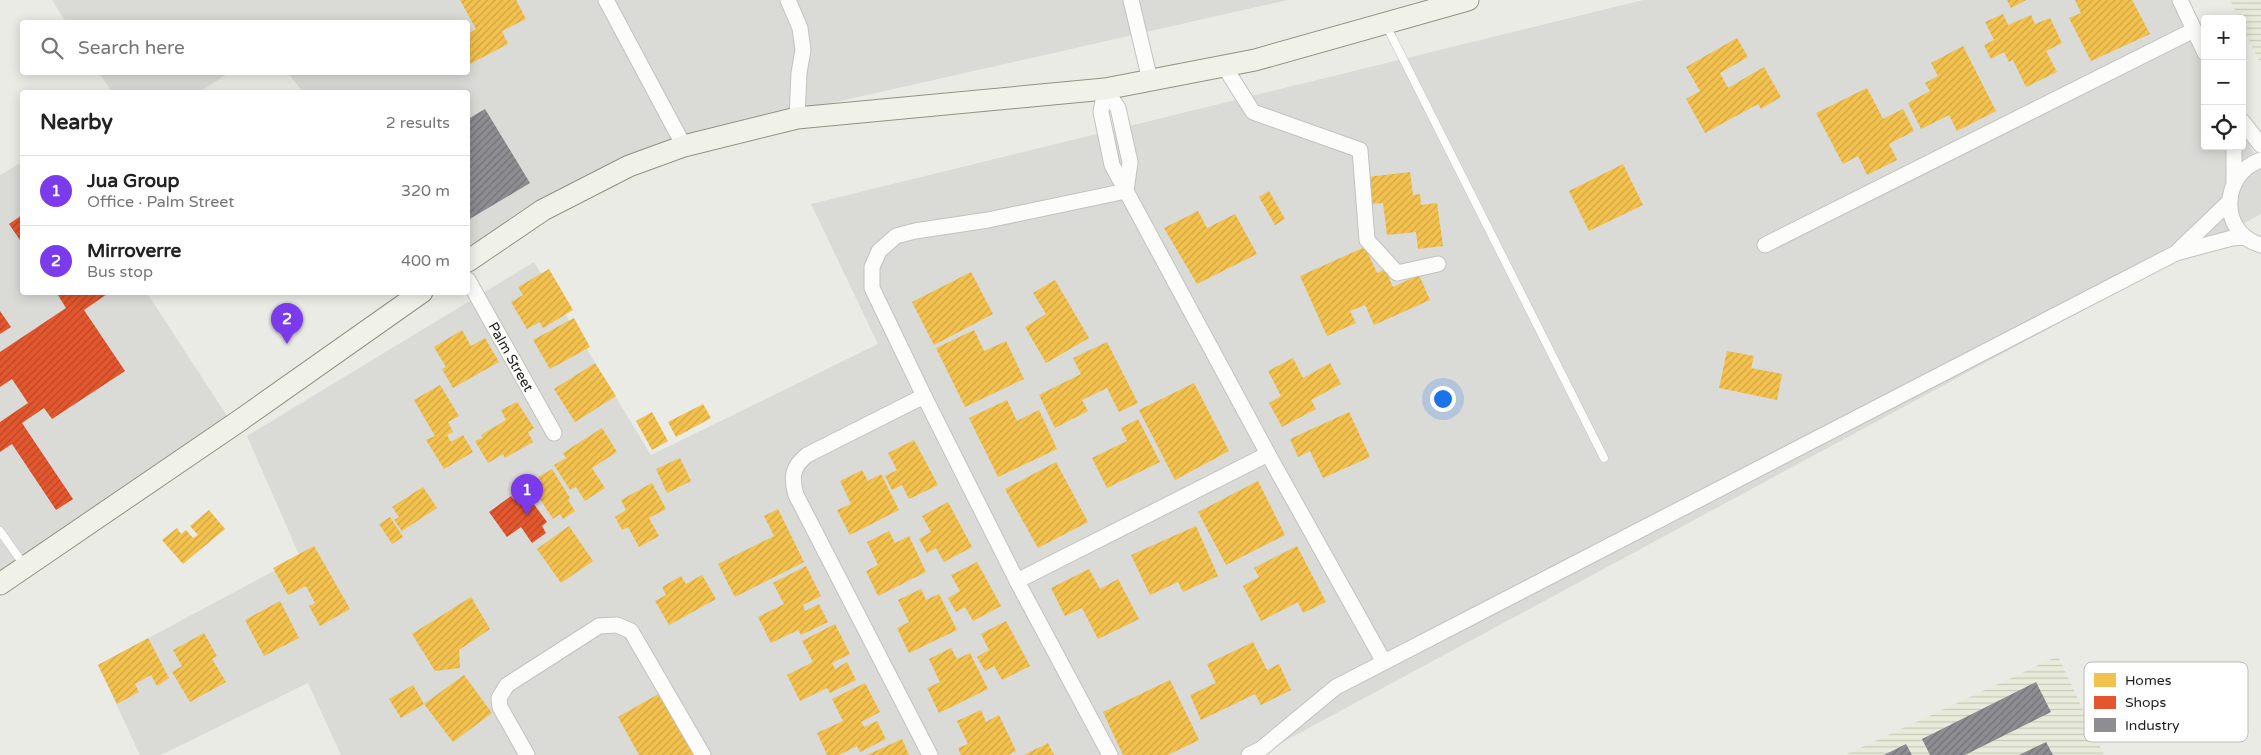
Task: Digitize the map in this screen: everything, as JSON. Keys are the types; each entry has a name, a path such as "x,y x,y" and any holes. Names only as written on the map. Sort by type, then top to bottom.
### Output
{"main road":[{"path":"470,260 543,210 629,166 684,146 797,118 1105,89 1255,60 1468,0"},
{"path":"0,584 240,421 418,295"}],"street":[{"path":"606,0 684,146"},
{"path":"788,0 800,28 803,50 797,118"},
{"path":"1131,0 1150,80"},
{"path":"2180,0 2201,45"},
{"path":"1765,245 2194,30"},
{"path":"1224,66 1253,112 1360,150 1367,240 1397,273 1438,264"},
{"path":"1105,89 1101,112 1112,166 1268,454 1384,662"},
{"path":"2246,126 2261,144"},
{"path":"2234,150 2234,182 2229,202 2233,221 2245,237 2261,245"},
{"path":"2234,182 2242,171 2261,160"},
{"path":"1110,755 1017,581 924,396 872,288 872,267 879,251 896,236 915,231 988,220 1126,191"},
{"path":"2176,253 2229,202"},
{"path":"1249,755 1261,749 1336,687 1384,662 2176,253 2232,238 2245,237"},
{"name":"Palm Street","path":"470,284 554,433"},
{"path":"924,396 807,455 793,471 792,482 796,495 930,755"},
{"path":"1017,581 1268,454"},
{"path":"527,755 500,707 499,698 507,685 599,626 617,625 630,631 703,755"}],"lane":[{"path":"1385,24 1604,458"},
{"path":"0,531 25,566"}],"shaded area":[{"path":"52,0 1288,0 677,138 470,256 470,90 301,90 290,75 470,75 470,20 65,20"},
{"path":"1643,0 2184,0 2201,37 2201,150 2246,150 2246,137 2261,169 2261,214 1259,755 341,755 308,683 161,755 140,755 98,665 300,557 247,436 534,262 651,455 878,344 811,204"},
{"path":"100,75 226,75 202,90 111,90"},
{"path":"20,163 20,295 148,295 231,422 0,578 0,175"}],"green space":[{"path":"2230,0 2261,0 2261,65 2246,33 2246,15 2237,15"},
{"path":"2058,656 2084,712 2084,742 2098,742 2104,755 1845,755"}],"building: Homes":[{"path":"460,0 516,0 526,19 502,31 508,44 470,64 470,33 476,29"},
{"path":"2007,0 2026,0 2011,8"},
{"path":"2075,0 2132,0 2150,34 2091,61 2069,18 2081,13"},
{"path":"2003,14 2008,25 2031,15 2035,24 2050,18 2062,43 2046,51 2057,72 2026,87 2013,60 2009,62 2004,52 1991,59 1984,45 1994,40 1985,22"},
{"path":"1737,38 1748,57 1720,73 1728,88 1764,67 1781,97 1761,109 1758,104 1705,133 1686,99 1700,91 1686,67"},
{"path":"1963,46 1996,111 1957,131 1949,115 1921,129 1908,103 1930,91 1925,83 1938,76 1931,63"},
{"path":"1867,88 1883,119 1903,109 1914,131 1889,144 1897,160 1867,175 1858,156 1843,164 1816,113"},
{"path":"1623,164 1643,205 1589,231 1569,191"},
{"path":"1410,172 1413,195 1420,194 1421,205 1437,203 1443,246 1418,249 1416,232 1387,235 1383,203 1371,204 1367,177"},
{"path":"1269,191 1285,219 1275,225 1259,197"},
{"path":"1198,211 1207,228 1235,214 1257,254 1197,284 1164,228"},
{"path":"1365,247 1377,273 1385,269 1393,287 1419,275 1430,300 1374,325 1365,305 1350,311 1356,323 1327,336 1300,276"},
{"path":"549,269 573,310 543,328 540,322 527,329 511,302 523,295 518,287"},
{"path":"971,272 993,314 934,345 912,302"},
{"path":"1055,280 1089,338 1046,363 1025,327 1046,314 1033,293"},
{"path":"574,318 590,347 550,369 533,340"},
{"path":"462,330 471,346 485,338 499,362 453,388 442,369 446,367 434,347"},
{"path":"974,330 984,351 1006,341 1024,379 965,407 936,348"},
{"path":"1107,342 1138,403 1119,412 1107,388 1082,400 1088,411 1055,428 1039,395 1081,374 1073,358"},
{"path":"1727,351 1754,356 1751,368 1782,374 1777,400 1719,388"},
{"path":"1293,358 1303,378 1330,363 1341,384 1311,400 1316,409 1282,427 1269,403 1281,396 1268,371"},
{"path":"595,363 616,396 575,422 554,389"},
{"path":"1194,383 1229,451 1175,480 1139,410"},
{"path":"440,385 459,416 448,422 453,432 447,435 451,442 463,435 473,452 444,469 426,440 435,436 414,400"},
{"path":"1007,400 1017,421 1039,410 1057,449 998,477 969,418"},
{"path":"517,402 534,428 528,432 533,442 505,458 503,454 488,463 475,441 483,438 481,435 506,420 501,410"},
{"path":"703,404 711,418 676,437 668,422"},
{"path":"652,412 668,441 652,450 636,421"},
{"path":"1349,412 1370,457 1323,478 1310,451 1298,457 1290,439"},
{"path":"1138,419 1160,462 1107,488 1092,458 1127,441 1121,428"},
{"path":"602,428 617,452 592,468 605,488 585,501 576,487 570,490 554,465 566,458 563,453"},
{"path":"914,440 938,485 909,499 902,485 892,490 885,476 897,470 888,453"},
{"path":"680,458 691,481 667,493 656,469"},
{"path":"1056,462 1088,522 1038,548 1005,489"},
{"path":"552,469 570,498 568,500 575,511 563,519 560,514 553,519 532,487 541,481 538,477"},
{"path":"862,470 868,481 881,474 899,510 850,535 837,510 851,504 840,481"},
{"path":"1258,481 1285,535 1226,565 1198,512"},
{"path":"652,483 666,509 649,518 659,536 639,547 628,527 622,530 615,517 626,510 621,500"},
{"path":"423,487 437,508 402,531 394,520 399,517 392,507"},
{"path":"948,502 972,547 944,562 936,548 927,553 919,539 931,532 922,516"},
{"path":"778,509 804,562 735,597 718,564 774,536 764,516"},
{"path":"209,510 225,529 183,564 162,540 177,528 181,534 186,530 193,538 198,535 190,526"},
{"path":"390,517 403,537 392,544 379,524"},
{"path":"569,526 593,561 561,583 537,549"},
{"path":"1196,526 1218,576 1183,592 1178,582 1150,595 1131,555"},
{"path":"889,531 895,543 909,536 926,572 878,596 866,571 878,565 867,542"},
{"path":"314,546 350,609 320,626 309,606 315,603 306,586 288,595 273,568"},
{"path":"1297,546 1326,602 1303,613 1298,602 1261,621 1243,586 1259,577 1254,568"},
{"path":"977,562 1001,606 973,621 965,607 956,612 948,598 960,591 951,575"},
{"path":"806,566 821,596 803,605 805,611 819,604 828,622 801,635 798,630 771,643 758,617 784,604 773,583"},
{"path":"1089,569 1100,589 1118,579 1139,619 1098,639 1082,608 1065,616 1051,588"},
{"path":"702,575 716,599 669,625 655,601 666,595 662,587 681,576 686,584"},
{"path":"921,589 926,600 939,594 957,630 909,653 897,628 909,622 898,600"},
{"path":"471,597 490,629 459,650 460,668 435,671 412,634"},
{"path":"280,601 299,638 264,656 245,620"},
{"path":"1006,621 1030,666 1002,680 994,666 985,671 977,657 989,650 981,634"},
{"path":"835,624 850,654 832,663 835,669 847,662 856,680 830,693 827,688 800,701 787,675 813,662 802,641"},
{"path":"204,633 217,656 212,659 226,682 190,702 172,672 182,666 173,650"},
{"path":"148,638 169,678 157,686 151,675 135,684 139,692 117,704 98,665"},
{"path":"1253,642 1267,670 1279,664 1291,690 1261,705 1255,694 1201,720 1190,695 1216,683 1207,664"},
{"path":"951,648 957,659 970,653 988,689 939,713 927,688 940,682 929,659"},
{"path":"464,675 492,713 453,742 424,704"},
{"path":"1170,680 1199,740 1168,755 1123,755 1103,712"},
{"path":"865,683 880,712 861,722 864,727 877,721 886,739 860,752 857,746 839,755 827,755 817,733 843,721 832,699"},
{"path":"413,685 424,704 401,718 389,699"},
{"path":"662,692 697,755 639,755 618,717"},
{"path":"981,710 986,722 999,715 1016,751 1008,755 961,755 958,748 968,744 957,721"},
{"path":"902,739 909,755 867,755"},
{"path":"1048,743 1054,755 1024,755"}],"building: Shops":[{"path":"20,216 20,240 9,224"},
{"path":"58,295 106,295 84,310 125,371 52,419 44,408 22,423 73,499 56,510 12,444 0,452 0,422 28,403 12,379 0,387 0,352 66,308"},
{"path":"0,311 11,327 0,334"},
{"path":"525,492 547,522 542,526 546,533 532,543 521,527 507,537 489,512 511,496 514,500"}],"building: Industry":[{"path":"485,109 530,183 470,219 470,118"},
{"path":"2036,682 2051,712 1965,755 1930,755 1922,739"},
{"path":"2046,742 2053,755 2019,755"},
{"path":"1906,744 1912,755 1884,755"}],"place":[{"name":"Mirroverre","path":"287,344"},
{"name":"Jua Group","path":"527,515"}]}
